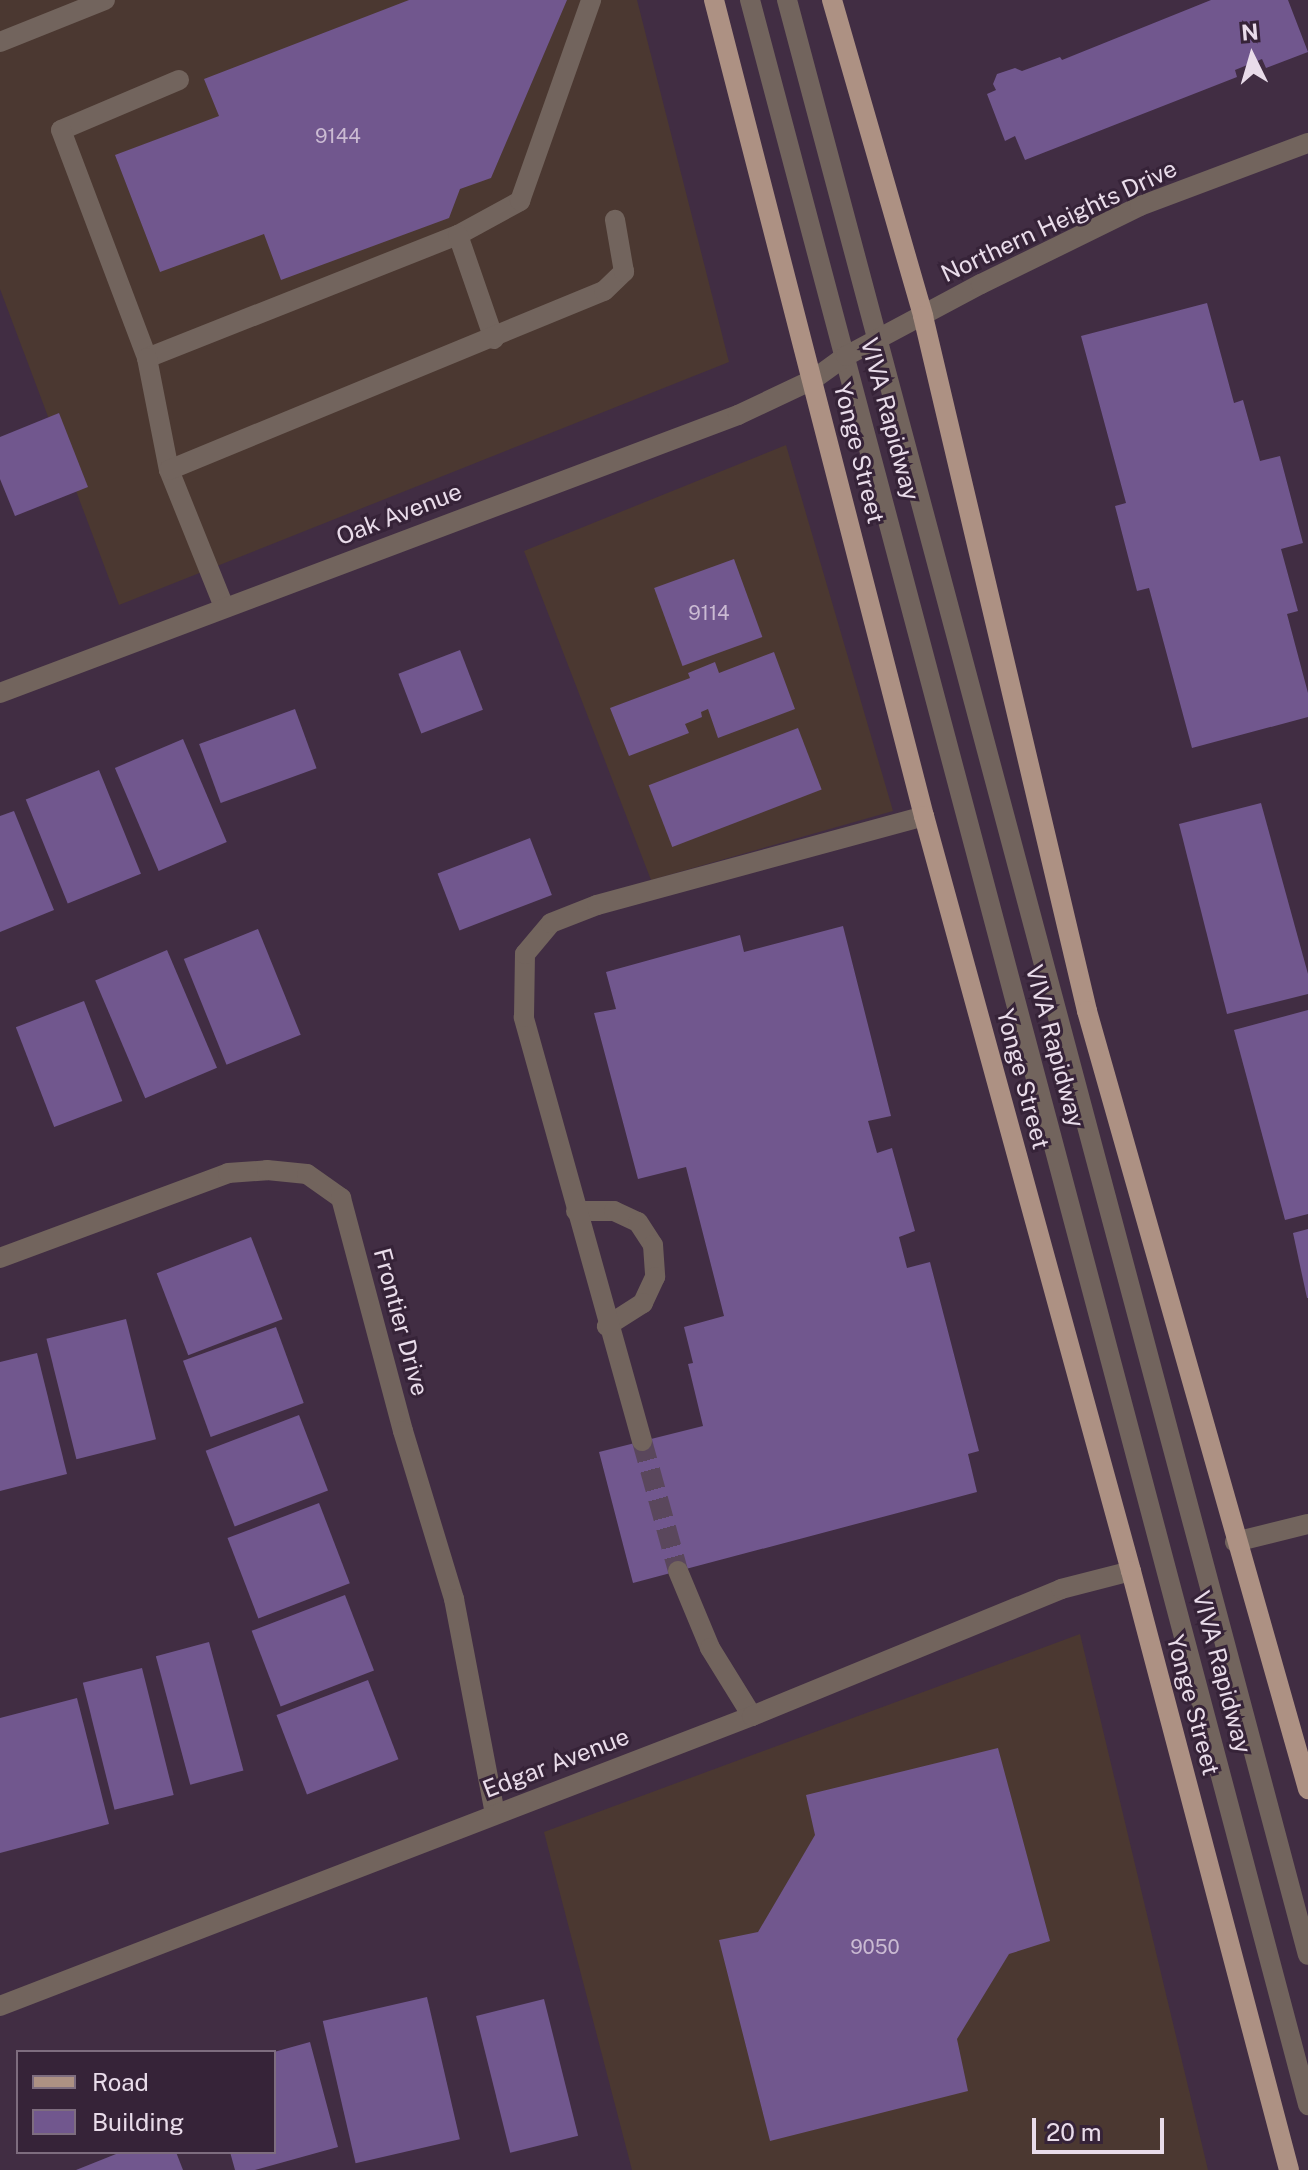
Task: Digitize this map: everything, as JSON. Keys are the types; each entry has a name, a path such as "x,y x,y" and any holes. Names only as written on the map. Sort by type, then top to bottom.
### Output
{"main road":[{"name":"Yonge Street","path":"714,0 924,816 1131,1571 1289,2170"},
{"path":"832,0 923,316 1087,1011 1235,1542 1308,1789"}],"street":[{"path":"0,42 105,0"},
{"path":"147,358 458,235 520,201 591,0"},
{"name":"VIVA Rapidway","path":"750,0 1308,2105"},
{"name":"VIVA Rapidway","path":"787,0 1308,1955"},
{"path":"179,80 61,130 147,358 169,470 224,607"},
{"name":"Northern Heights Drive","path":"878,339 1140,206 1308,143"},
{"path":"169,470 494,339 604,291 624,272 615,220"},
{"path":"458,235 494,339"},
{"name":"Oak Avenue","path":"0,693 738,415 814,379 846,356 878,339"},
{"path":"642,1441 607,1326 524,1017 525,954 551,923 597,905 924,816"},
{"name":"Frontier Drive","path":"0,1258 228,1173 267,1170 307,1174 341,1198 403,1431 454,1599 495,1813"},
{"path":"576,1211 614,1211 638,1222 653,1245 655,1277 643,1303 607,1326"},
{"path":"1235,1542 1308,1524"},
{"path":"678,1571 710,1648 752,1716"},
{"name":"Edgar Avenue","path":"0,2006 752,1716 1061,1589 1131,1571"}],"shaded area":[{"path":"0,0 637,0 729,362 119,605 0,289"},
{"path":"786,445 893,811 651,880 524,551"},
{"path":"1080,1634 1208,2170 632,2170 544,1832"}],"building":[{"path":"409,0 567,0 491,178 460,189 449,218 281,280 264,234 160,272 115,155 219,116 204,79"},
{"path":"1211,0 1288,0 1308,52 1266,68 1262,59 1235,70 1237,77 1025,160 1015,136 1005,141 987,94 996,90 993,84 997,74 1015,68 1022,71 1060,57 1062,60"},
{"path":"1207,303 1234,403 1243,400 1260,461 1280,456 1303,543 1281,549 1298,611 1287,614 1308,693 1308,717 1192,748 1149,588 1137,591 1115,506 1126,503 1081,336"},
{"path":"59,413 88,487 15,516 0,479 0,437"},
{"path":"734,559 762,637 683,666 654,588"},
{"path":"460,650 483,710 421,733 398,674"},
{"path":"774,652 795,709 718,738 708,709 701,712 702,717 685,724 689,733 629,756 610,708 690,678 688,673 715,662 719,673"},
{"path":"295,709 317,768 221,803 199,744"},
{"path":"798,728 822,790 672,847 649,785"},
{"path":"183,739 227,842 159,871 115,768"},
{"path":"99,770 141,874 68,903 26,800"},
{"path":"1261,803 1308,974 1308,994 1227,1014 1179,824"},
{"path":"14,811 54,910 0,932 0,816"},
{"path":"530,838 552,895 459,930 438,873"},
{"path":"843,926 891,1116 868,1121 877,1153 892,1148 915,1231 899,1237 907,1268 930,1262 979,1451 968,1454 977,1492 633,1583 599,1452 703,1426 688,1364 693,1363 684,1327 724,1316 686,1167 638,1179 594,1013 616,1009 606,972 740,935 744,952"},
{"path":"258,929 301,1035 227,1065 184,959"},
{"path":"167,950 217,1068 145,1098 95,980"},
{"path":"84,1001 122,1101 54,1127 16,1027"},
{"path":"1308,1010 1308,1214 1285,1220 1234,1030"},
{"path":"1308,1229 1308,1298 1307,1298 1293,1233"},
{"path":"251,1237 283,1319 188,1355 157,1273"},
{"path":"126,1319 156,1439 76,1459 46,1339"},
{"path":"276,1327 304,1403 211,1437 183,1361"},
{"path":"37,1353 67,1474 0,1491 0,1362"},
{"path":"299,1415 328,1491 235,1526 206,1451"},
{"path":"319,1503 350,1583 258,1618 228,1538"},
{"path":"345,1595 374,1671 281,1706 252,1631"},
{"path":"209,1642 243,1770 190,1785 156,1656"},
{"path":"142,1668 174,1795 115,1810 83,1683"},
{"path":"368,1680 398,1759 307,1794 277,1715"},
{"path":"77,1698 109,1824 0,1853 0,1718"},
{"path":"998,1748 1050,1941 1009,1954 957,2039 968,2091 770,2141 719,1940 758,1932 815,1835 806,1795"},
{"path":"427,1997 460,2139 356,2163 323,2021"},
{"path":"544,1999 578,2136 510,2153 476,2016"},
{"path":"310,2042 338,2147 255,2170 235,2170 231,2154 276,2154 276,2051"},
{"path":"116,2154 177,2154 183,2170 76,2170"}],"tunnel":[{"path":"642,1441 678,1571"}]}
